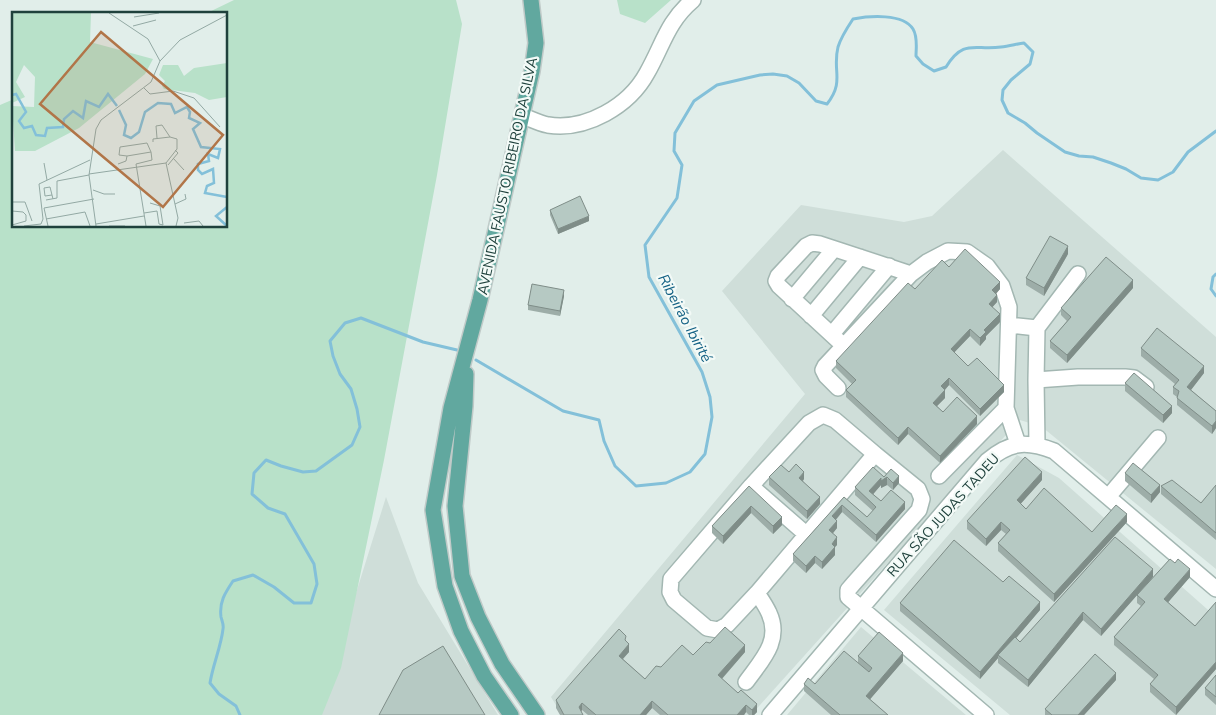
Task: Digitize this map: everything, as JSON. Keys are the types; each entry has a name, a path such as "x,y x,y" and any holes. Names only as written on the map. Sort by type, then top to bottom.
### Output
{"main road":[{"name":"AVENIDA FAUSTO RIBEIRO DA SILVA","path":"467,350 532,71 536,42 531,0"},
{"path":"467,350 465,406 454,506 462,576 478,617 502,664 536,715"},
{"path":"467,350 451,408 433,510 445,586 461,631 484,676 511,715"},
{"path":"433,510 454,506"}],"street":[{"path":"523,116 548,125 566,125 589,122 622,104 646,75 666,32 685,7 693,0"},
{"path":"844,346 779,286 776,281 778,276 806,246 812,244 834,249 911,274"},
{"path":"792,299 834,249"},
{"path":"838,388 826,376 823,370 825,366 911,274 927,262 948,251 967,252 987,266 1002,286 1009,307 1006,408 1018,444"},
{"path":"811,316 860,257"},
{"path":"832,334 889,266"},
{"path":"1037,444 1037,328 1078,274"},
{"path":"1009,325 1037,328"},
{"path":"1036,380 1078,377 1134,378 1156,395"},
{"path":"939,476 1006,408"},
{"path":"876,454 757,593 727,625 718,630 707,628 674,600 670,592 671,579 751,486 809,423 823,415 835,420 918,488 922,499 919,510 848,590 848,597 986,715"},
{"path":"1108,497 1158,438"},
{"name":"RUA SÃO JUDAS TADEU","path":"770,715 987,461 1001,450 1018,444 1037,444 1054,451 1216,589"},
{"path":"751,486 806,535"},
{"path":"746,682 772,646 774,630 770,613 757,593"}],"shaded area":[{"path":"1003,150 1216,337 1216,569 1042,427 1020,420 920,527 751,715 562,715 551,697 805,394 722,291 801,205 904,222 932,216"},
{"path":"1017,455 1059,478 1216,617 1216,715 1010,715 884,610"},
{"path":"386,497 418,583 498,715 318,715"},
{"path":"861,627 966,715 787,715"}],"green space":[{"path":"234,0 456,0 462,24 437,175 384,460 341,668 322,715 0,715 0,105 12,100 12,228 228,228 228,12 209,12"},
{"path":"617,0 671,0 645,23 620,14"}],"building":[{"path":"580,196 589,216 558,229 550,210"},
{"path":"1050,236 1068,246 1044,288 1026,278"},
{"path":"965,249 1000,282 992,290 997,295 989,304 1000,314 984,330 986,332 980,338 970,329 951,349 968,366 977,358 1004,385 980,409 949,378 941,386 945,390 933,403 943,412 957,397 977,416 940,456 908,427 898,438 846,390 856,380 836,361 908,283 915,289 942,260 949,267"},
{"path":"1106,257 1133,280 1067,355 1050,341 1071,317 1061,308"},
{"path":"532,284 564,290 560,311 528,305"},
{"path":"1157,328 1204,366 1187,387 1216,411 1216,421 1212,426 1177,398 1179,391 1173,387 1179,380 1141,348"},
{"path":"1134,373 1172,406 1163,415 1125,383"},
{"path":"1025,457 1042,472 1017,500 1026,509 1044,488 1092,532 1116,505 1127,514 1054,594 998,543 1010,530 1001,522 986,539 967,521"},
{"path":"1133,463 1160,485 1151,495 1125,473"},
{"path":"796,464 804,472 799,478 820,497 807,511 769,477 781,465 789,472"},
{"path":"873,467 884,477 891,469 899,476 893,483 887,477 881,481 881,478 869,491 881,501 891,490 905,502 876,535 842,505 832,516 837,521 829,530 837,537 832,544 835,547 822,562 815,556 806,566 793,554 844,497 867,517 876,507 855,487"},
{"path":"1172,480 1201,503 1216,485 1216,533 1161,486"},
{"path":"749,486 782,517 773,526 751,506 723,536 712,526"},
{"path":"1115,537 1153,569 1101,629 1083,612 1028,680 998,655 1015,637 1020,642"},
{"path":"954,540 1003,582 1009,576 1040,602 980,672 900,603"},
{"path":"1170,559 1175,563 1178,559 1190,569 1164,599 1195,626 1216,602 1216,662 1176,707 1150,684 1158,675 1114,637 1145,602 1137,595"},
{"path":"725,627 745,645 718,675 738,693 741,690 757,704 752,710 746,705 737,715 668,715 652,701 640,715 596,715 582,703 579,707 583,715 564,715 556,700 619,629 626,636 625,640 629,644 619,656 645,679 656,666 661,667 682,645 693,655 706,642 710,643"},
{"path":"879,632 903,653 866,696 888,715 840,715 804,684 808,678 815,684 844,651 869,672 872,668 858,656"},
{"path":"443,646 485,715 379,715 403,670"},
{"path":"1095,654 1116,673 1078,715 1052,715 1045,709"},
{"path":"1216,675 1216,697 1205,688"}],"waterway":[{"name":"Ribeirão Ibirité","path":"476,360 563,411 599,420 604,441 615,466 636,486 666,483 690,472 705,454 712,417 710,397 702,372 649,277 645,245 677,198 682,165 674,151 675,133 694,101 717,85 760,75 787,76 799,83 816,101 827,104 837,82 836,63 838,47 842,36 853,19 885,17 902,20 913,29 916,35 916,56 923,64 934,71 946,67 952,58 964,49 992,48 1024,43 1033,52 1030,64 1011,80 1003,90 1002,100 1008,113 1065,152 1093,157 1111,163 1141,178 1158,180 1173,172 1188,152 1216,131"},
{"name":"Ribeirão Ibirité","path":"1216,274 1213,277 1211,289 1216,296"},
{"name":"Ribeirão Ibirité","path":"240,715 236,706 219,694 210,683 221,642 223,628 221,607 227,590 233,581 253,575 274,587 294,603 311,603 317,584 314,564 285,514 268,508 252,494 254,473 266,460 303,472 316,471 352,445 360,427 351,389 340,374 330,341 345,323 361,318 423,342 457,350"}]}
